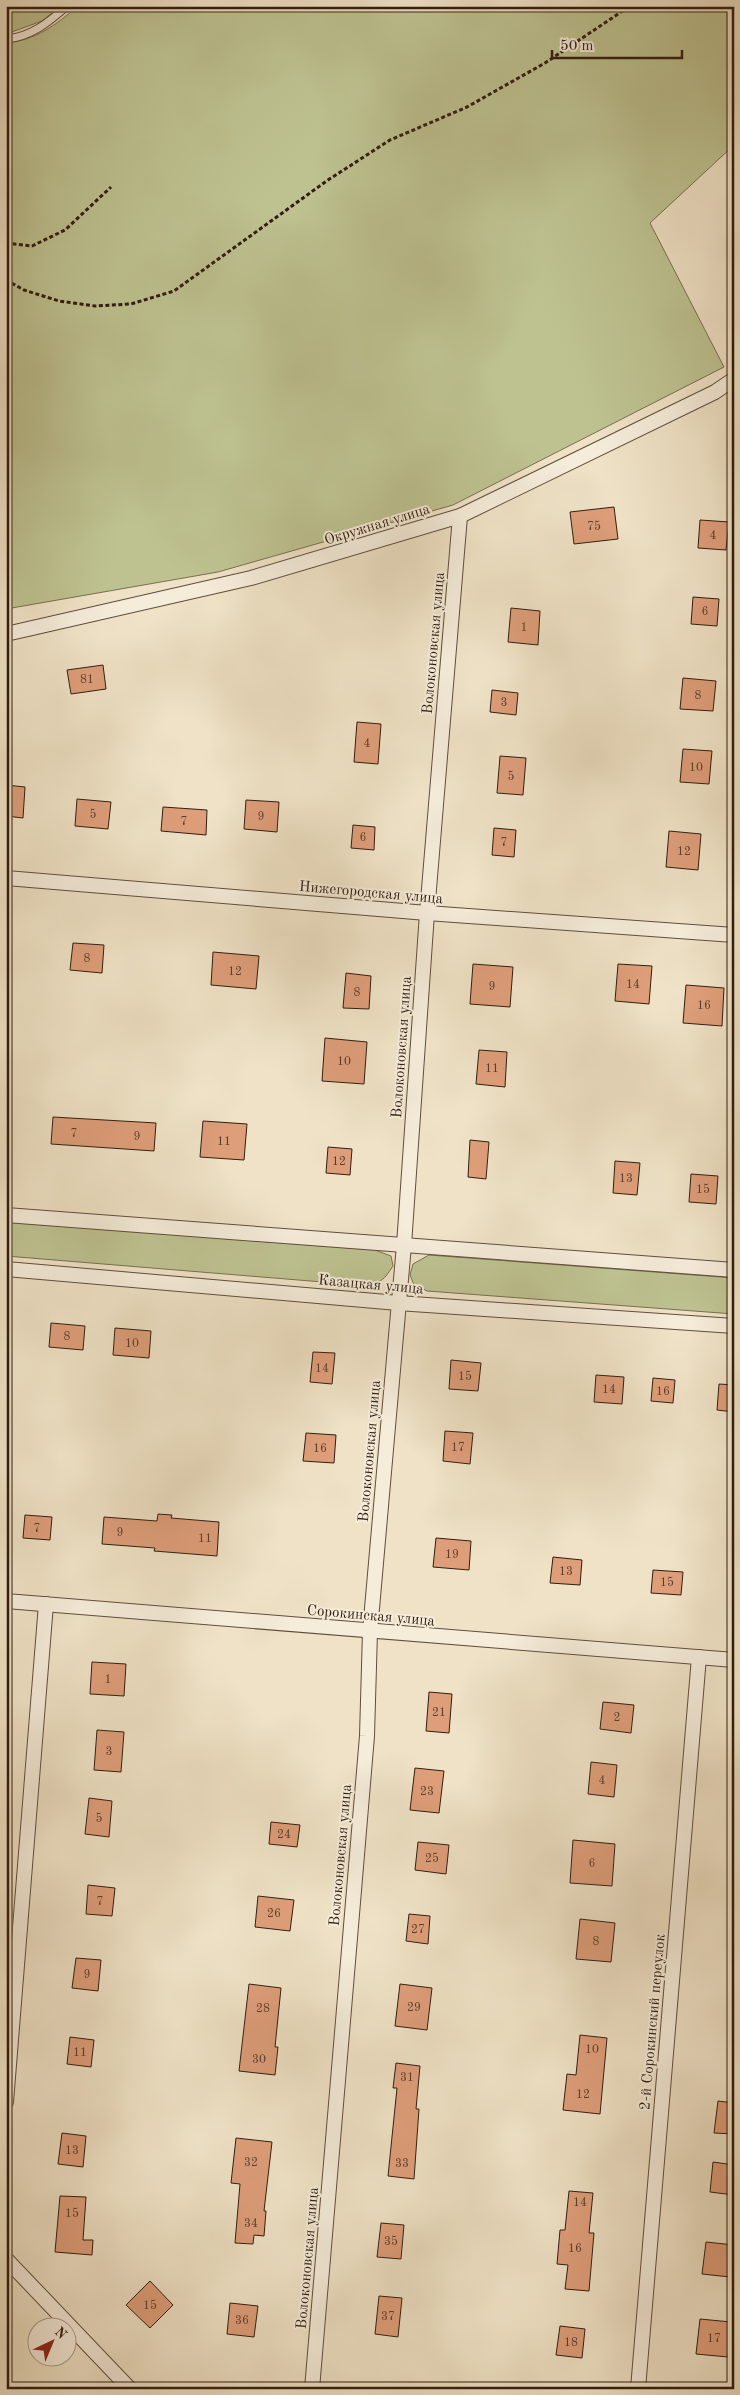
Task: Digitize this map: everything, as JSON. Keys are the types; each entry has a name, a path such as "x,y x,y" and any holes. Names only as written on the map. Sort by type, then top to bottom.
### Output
{"street":[{"name":"Окружная улица","path":"6,634 250,578 460,516 714,392 734,379"},
{"name":"Волоконовская улица","path":"312,2389 366,1746 370,1631 404,1245 427,913 460,516"},
{"name":"Нижегородская улица","path":"6,878 734,936"},
{"path":"6,1215 734,1270"},
{"name":"Казацкая улица","path":"6,1269 398,1303 734,1326"},
{"name":"Сорокинская улица","path":"6,1601 734,1660"},
{"path":"6,2102 46,1604"},
{"name":"2-й Сорокинский переулок","path":"638,2389 699,1657"},
{"path":"6,2258 130,2389"}],"lane":[{"path":"6,39 32,32 49,22 67,6"}],"path":[{"path":"6,280 24,290 59,301 95,306 131,304 174,291 320,185 390,140 467,107 545,63 630,6"},
{"path":"6,243 32,246 65,230 111,187"}],"green space":[{"path":"6,6 61,6 42,21 6,34"},
{"path":"78,6 734,6 734,145 650,223 724,367 453,505 218,572 6,609 6,43 27,39 45,31"},
{"path":"6,1222 375,1250 391,1256 393,1266 379,1282 359,1285 6,1256"},
{"path":"429,1255 734,1278 734,1314 427,1291 414,1285 410,1275 413,1264"}],"building":[{"path":"614,507 618,539 574,544 570,512"},
{"path":"700,520 729,522 726,550 698,548"},
{"path":"693,597 719,599 717,626 691,624"},
{"path":"511,608 540,611 538,645 508,642"},
{"path":"103,665 106,689 71,694 67,670"},
{"path":"683,678 716,681 713,711 680,709"},
{"path":"492,690 518,693 516,715 490,712"},
{"path":"357,722 381,724 378,764 354,762"},
{"path":"683,749 712,751 709,784 680,782"},
{"path":"500,756 526,758 523,795 497,793"},
{"path":"6,785 25,787 23,818 6,816"},
{"path":"77,799 111,802 108,829 75,826"},
{"path":"246,800 279,802 277,832 244,829"},
{"path":"163,807 207,810 206,835 161,831"},
{"path":"353,825 375,827 374,850 351,848"},
{"path":"494,828 516,830 514,857 492,855"},
{"path":"669,831 701,834 698,870 666,867"},
{"path":"73,943 104,945 102,973 70,970"},
{"path":"213,952 259,956 256,989 211,985"},
{"path":"473,964 513,967 510,1007 470,1004"},
{"path":"618,964 652,966 649,1004 615,1001"},
{"path":"346,973 371,976 369,1009 343,1008"},
{"path":"686,985 724,988 722,1026 683,1023"},
{"path":"325,1038 367,1042 364,1084 322,1081"},
{"path":"479,1050 507,1052 505,1087 476,1084"},
{"path":"53,1117 156,1123 154,1151 51,1144"},
{"path":"203,1121 247,1124 244,1160 200,1157"},
{"path":"470,1140 489,1142 486,1179 468,1177"},
{"path":"328,1147 352,1149 350,1175 326,1173"},
{"path":"615,1161 640,1163 637,1195 613,1193"},
{"path":"691,1174 718,1176 716,1204 689,1202"},
{"path":"51,1323 85,1326 83,1350 49,1347"},
{"path":"115,1328 151,1331 149,1358 113,1355"},
{"path":"313,1352 335,1353 332,1384 310,1382"},
{"path":"451,1360 481,1363 478,1391 449,1389"},
{"path":"596,1375 624,1377 622,1404 594,1402"},
{"path":"653,1378 675,1380 673,1403 651,1401"},
{"path":"719,1384 734,1385 734,1412 717,1410"},
{"path":"445,1431 473,1433 470,1464 443,1461"},
{"path":"306,1433 336,1435 334,1463 303,1461"},
{"path":"158,1514 172,1515 171,1518 219,1522 217,1556 154,1551 155,1548 102,1544 104,1517 157,1521"},
{"path":"25,1515 52,1517 50,1540 23,1538"},
{"path":"436,1538 471,1541 469,1570 433,1567"},
{"path":"553,1557 582,1560 580,1585 550,1583"},
{"path":"653,1570 683,1572 681,1595 651,1593"},
{"path":"92,1662 126,1664 124,1696 90,1694"},
{"path":"429,1692 452,1694 449,1733 426,1731"},
{"path":"603,1702 634,1705 631,1733 600,1729"},
{"path":"97,1730 124,1732 121,1772 94,1770"},
{"path":"591,1762 617,1765 614,1797 588,1794"},
{"path":"415,1768 444,1771 439,1813 410,1810"},
{"path":"89,1798 112,1801 109,1837 85,1834"},
{"path":"271,1822 300,1825 297,1847 269,1844"},
{"path":"573,1840 615,1844 612,1886 570,1883"},
{"path":"418,1842 449,1845 446,1874 415,1870"},
{"path":"88,1885 115,1888 112,1916 86,1914"},
{"path":"258,1896 294,1900 290,1931 255,1927"},
{"path":"409,1914 430,1916 428,1944 406,1941"},
{"path":"580,1919 615,1923 611,1962 576,1959"},
{"path":"76,1958 101,1960 98,1991 72,1988"},
{"path":"249,1984 281,1988 275,2047 278,2047 275,2075 239,2071"},
{"path":"400,1984 432,1988 427,2030 395,2026"},
{"path":"580,2035 607,2038 600,2114 563,2110 567,2074 576,2075"},
{"path":"70,2037 94,2040 91,2067 67,2064"},
{"path":"396,2063 420,2066 416,2109 419,2109 414,2179 388,2176 397,2088 393,2088"},
{"path":"718,2101 734,2103 734,2134 714,2133"},
{"path":"62,2133 86,2136 83,2167 58,2164"},
{"path":"236,2138 272,2142 264,2211 266,2211 264,2236 254,2235 253,2244 235,2243 240,2184 231,2183"},
{"path":"713,2162 734,2165 734,2195 710,2192"},
{"path":"569,2191 593,2193 589,2233 594,2233 589,2291 565,2289 568,2265 557,2264 560,2230 565,2230"},
{"path":"60,2196 86,2197 83,2240 93,2240 92,2255 55,2252"},
{"path":"381,2223 404,2225 401,2259 377,2257"},
{"path":"706,2242 734,2245 730,2277 702,2274"},
{"path":"150,2281 173,2305 150,2328 126,2305"},
{"path":"379,2296 402,2298 398,2337 375,2334"},
{"path":"230,2303 258,2306 254,2337 227,2334"},
{"path":"700,2319 731,2322 728,2357 696,2354"},
{"path":"560,2326 585,2329 582,2358 556,2355"}]}
